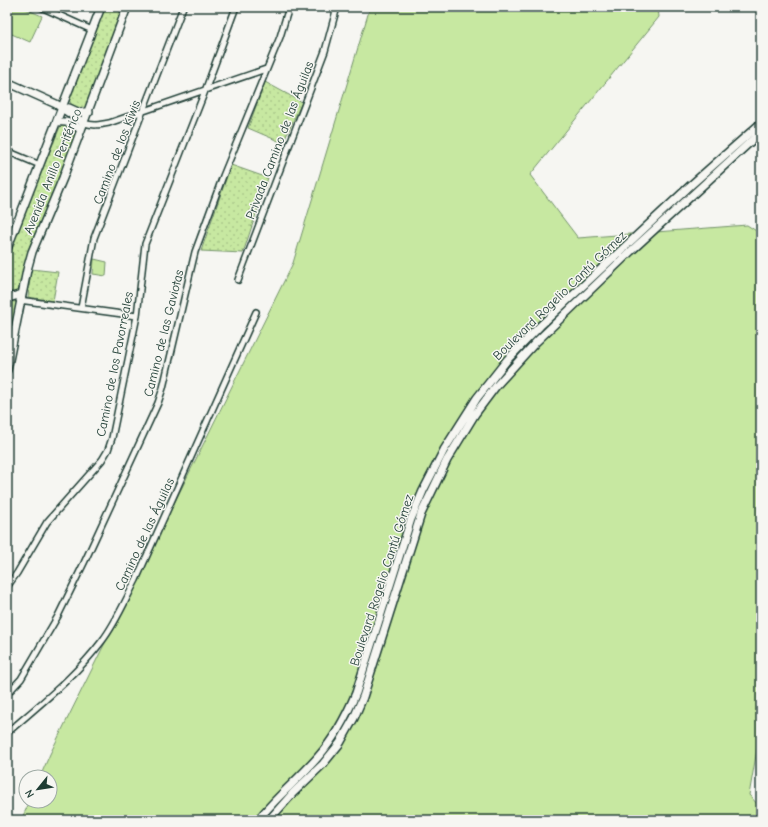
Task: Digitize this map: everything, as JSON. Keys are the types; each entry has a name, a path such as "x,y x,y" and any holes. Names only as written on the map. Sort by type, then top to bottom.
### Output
{"main road":[{"name":"Avenida Anillo Periférico","path":"7,249 10,232 40,165 101,7"},
{"name":"Avenida Anillo Periférico","path":"7,370 20,300 32,252 89,112 127,7"},
{"path":"7,82 56,104 63,105 71,110 78,112 89,112"},
{"path":"63,105 82,127"},
{"name":"Boulevard Rogelio Cantú Gómez","path":"752,130 761,119"},
{"path":"57,122 65,122 82,127"},
{"name":"Boulevard Rogelio Cantú Gómez","path":"258,820 269,806 318,757 335,736 348,712 356,693 411,519 426,484 444,450 477,398 507,360 540,326 691,185 761,123"},
{"name":"Boulevard Rogelio Cantú Gómez","path":"269,820 293,793 323,764 340,743 354,718 363,697 421,514 447,460 475,414 496,386 536,342 631,251 761,132"},
{"path":"7,298 12,300 20,300"}],"street":[{"path":"41,7 92,30"},
{"name":"Camino de los Kiwis","path":"81,308 94,238 183,7"},
{"name":"Camino de los Pavorreales","path":"7,587 47,522 102,460 108,450 112,438 137,316 145,244 236,7"},
{"name":"Camino de las Gaviotas","path":"7,694 21,679 58,616 158,403 163,388 195,252 223,176 280,37 289,7"},
{"name":"Privada Camino de las Águilas","path":"238,280 322,59 337,7"},
{"path":"82,127 97,126 143,112 266,70"},
{"path":"7,151 40,165"},
{"path":"20,300 137,316"},
{"name":"Camino de las Águilas","path":"7,733 76,672 102,640 115,621 136,580 256,312"}],"green space":[{"path":"7,7 21,7 42,16 30,42 7,32"},
{"path":"104,7 125,7 87,108 78,108 71,104 69,100"},
{"path":"369,7 658,7 659,17 530,175 578,238 747,225 761,234 761,727 749,795 761,808 761,820 21,820 26,809 58,809 58,769 43,769 293,263"},
{"path":"265,82 302,102 283,143 248,128"},
{"path":"63,125 74,128 77,132 42,223 7,356 7,258 60,127"},
{"path":"231,165 268,178 243,253 201,251"},
{"path":"94,259 107,262 106,276 93,274"},
{"path":"31,269 58,272 53,301 28,297"}]}
